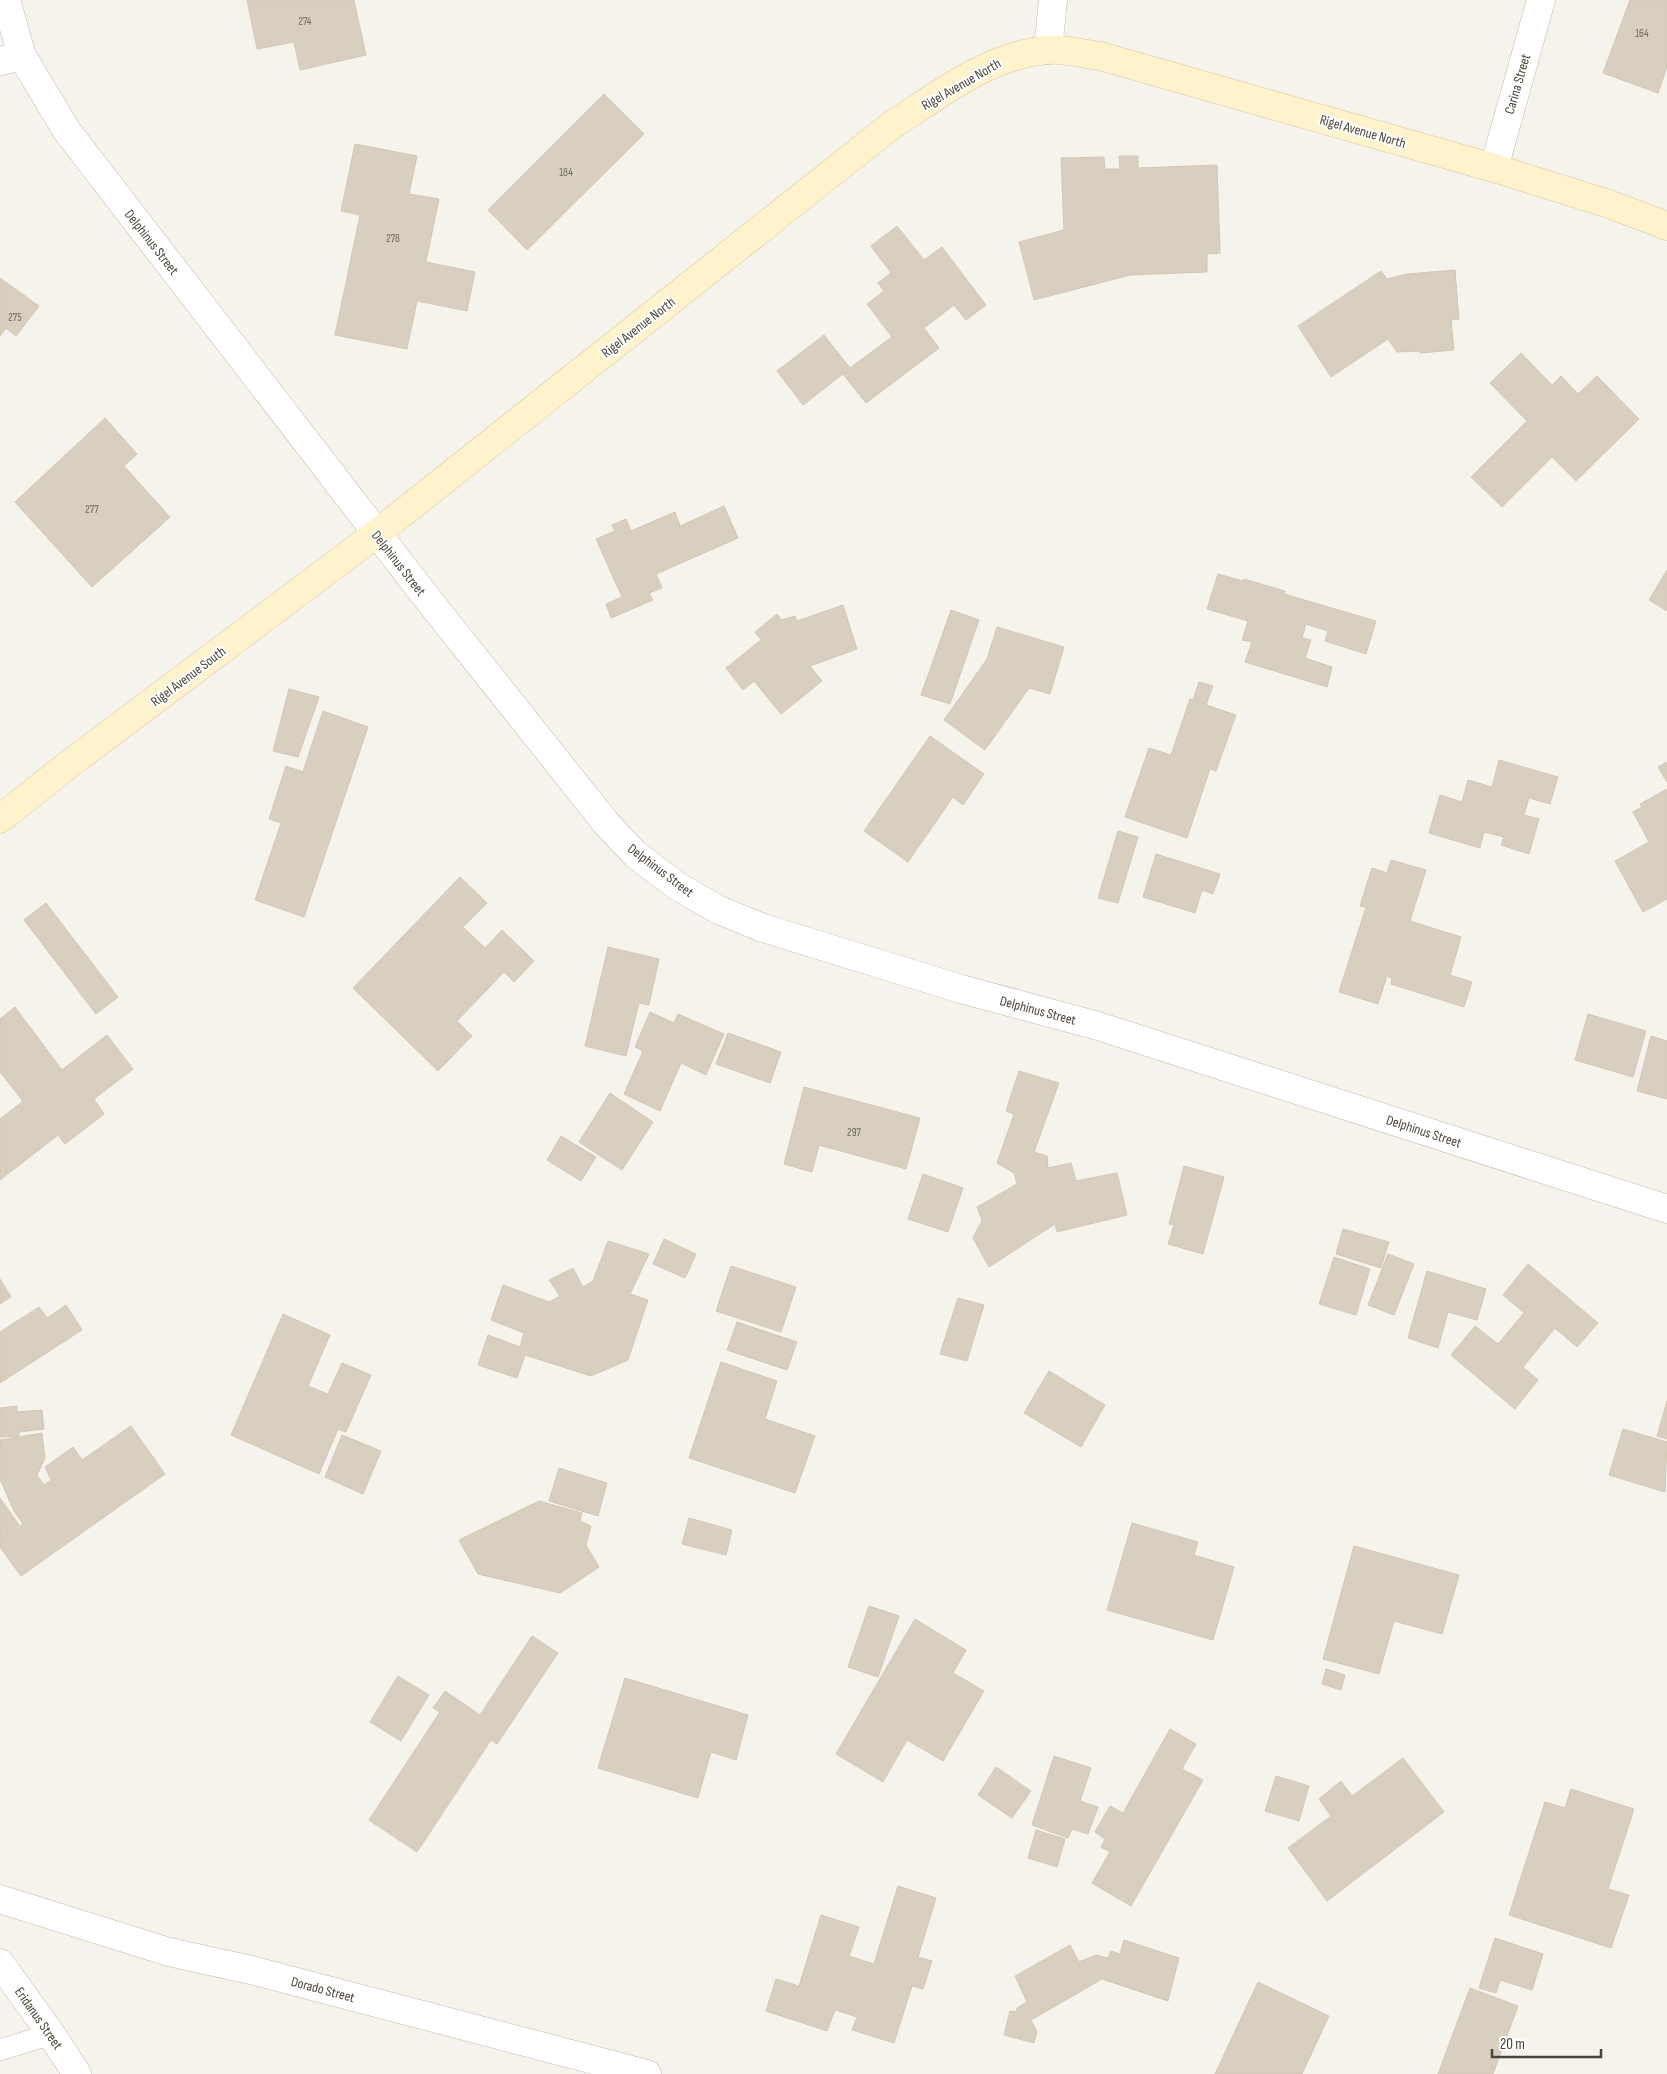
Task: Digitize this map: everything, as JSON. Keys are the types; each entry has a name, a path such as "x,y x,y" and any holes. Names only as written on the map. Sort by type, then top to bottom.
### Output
{"main road":[{"name":"Rigel Avenue North","path":"376,534 892,126 957,84 1002,60 1048,50 1100,56 1494,168 1609,204 1667,226"},
{"name":"Rigel Avenue South","path":"0,819 76,759 376,534"}],"street":[{"name":"Delphinus Street","path":"6,0 11,59 376,534 606,822 635,854 677,886 719,910 763,928 961,989 1098,1026 1667,1209"},
{"path":"1048,50 1053,0"},
{"name":"Carina Street","path":"1494,168 1541,0"},
{"name":"Dorado Street","path":"0,1899 169,1952 251,1970 647,2074"},
{"name":"Eridanus Street","path":"0,1963 51,2034 76,2074"}],"lane":[{"path":"0,2050 51,2034"}],"building":[{"path":"247,0 354,0 366,55 300,70 294,42 257,49"},
{"path":"1630,0 1667,0 1667,67 1658,93 1603,73"},
{"path":"604,94 644,134 527,250 488,210"},
{"path":"355,144 417,156 409,194 439,199 426,262 475,272 467,311 417,301 407,349 335,335 360,215 341,211"},
{"path":"1119,156 1138,156 1138,168 1217,165 1220,253 1207,254 1207,272 1130,275 1034,300 1019,242 1064,230 1061,158 1104,157 1105,169 1120,169"},
{"path":"897,226 924,260 942,247 986,305 966,320 954,305 924,328 939,348 866,403 843,374 803,405 777,371 824,335 850,368 892,337 867,304 884,291 878,283 891,273 871,246"},
{"path":"1455,270 1459,319 1451,320 1454,350 1420,353 1420,351 1397,352 1388,339 1331,377 1298,326 1381,271 1387,279 1407,274"},
{"path":"0,278 39,306 16,336 6,328 0,336"},
{"path":"1521,353 1552,385 1561,376 1578,394 1597,376 1639,419 1576,481 1552,457 1502,507 1471,477 1527,421 1490,383"},
{"path":"105,418 137,454 124,466 170,517 92,587 15,502"},
{"path":"724,506 738,538 656,574 662,588 649,593 653,600 611,618 606,604 622,597 596,539 615,531 612,525 626,519 631,531 675,512 680,526"},
{"path":"1667,570 1667,611 1649,600"},
{"path":"1218,574 1243,581 1244,579 1285,591 1284,594 1376,621 1366,654 1325,641 1328,631 1306,624 1302,638 1311,640 1305,658 1332,667 1327,687 1245,662 1252,642 1242,640 1248,621 1207,609"},
{"path":"843,605 857,649 810,666 822,681 781,714 754,681 743,690 726,668 761,640 755,632 777,614 781,620 795,616 797,621"},
{"path":"951,610 979,620 950,704 921,695"},
{"path":"997,627 1064,647 1050,694 1029,688 985,750 944,720 987,659"},
{"path":"1199,682 1213,686 1206,705 1236,715 1216,771 1210,769 1187,838 1125,817 1149,748 1171,755 1190,699 1193,700"},
{"path":"289,689 319,697 298,757 273,751"},
{"path":"323,711 368,727 304,917 255,900 281,823 269,819 286,766 303,772"},
{"path":"930,736 984,774 963,805 953,797 908,862 864,831"},
{"path":"1499,760 1558,777 1550,804 1529,798 1524,815 1539,819 1529,854 1501,845 1504,837 1484,832 1480,848 1429,833 1440,795 1462,802 1468,780 1492,787"},
{"path":"1667,762 1667,782 1658,767"},
{"path":"1667,789 1667,899 1643,912 1615,861 1649,842 1633,812 1642,807 1640,804"},
{"path":"1118,831 1138,837 1118,903 1098,898"},
{"path":"1156,854 1220,874 1213,894 1202,890 1195,913 1143,897"},
{"path":"1391,860 1426,870 1410,921 1461,937 1450,975 1472,982 1464,1007 1391,984 1392,978 1387,976 1378,1004 1339,992 1366,907 1360,906 1372,868 1387,873"},
{"path":"460,877 487,903 463,927 485,948 502,930 534,961 514,982 504,972 457,1021 472,1036 438,1071 353,988"},
{"path":"46,903 118,997 96,1014 24,920"},
{"path":"608,947 659,959 649,1005 639,1003 626,1056 585,1046"},
{"path":"15,1007 62,1070 107,1035 133,1069 94,1099 104,1114 65,1144 58,1135 0,1180 0,1119 23,1101 0,1072 0,1019"},
{"path":"650,1012 674,1023 678,1014 724,1034 706,1075 681,1063 660,1111 624,1094 643,1051 635,1047"},
{"path":"1588,1014 1646,1031 1633,1077 1575,1060"},
{"path":"728,1033 781,1052 770,1083 716,1064"},
{"path":"1651,1036 1667,1041 1667,1099 1637,1091"},
{"path":"1019,1071 1059,1083 1034,1152 1047,1156 1048,1168 1071,1163 1076,1181 1117,1173 1127,1215 1057,1232 1055,1224 989,1267 973,1238 982,1220 977,1207 1017,1184 1014,1173 997,1163 1014,1114 1006,1111"},
{"path":"804,1087 920,1118 906,1169 819,1145 812,1172 784,1164"},
{"path":"610,1093 653,1122 622,1170 579,1142"},
{"path":"561,1136 596,1157 581,1181 547,1160"},
{"path":"1184,1166 1224,1177 1203,1254 1168,1244 1174,1225 1169,1224"},
{"path":"923,1174 963,1188 948,1232 908,1219"},
{"path":"1343,1229 1389,1242 1381,1268 1336,1254"},
{"path":"664,1239 696,1254 685,1278 653,1264"},
{"path":"608,1241 649,1254 630,1294 648,1300 628,1360 591,1376 525,1355 517,1378 478,1365 488,1335 520,1347 524,1333 491,1320 503,1285 549,1302 560,1296 549,1280 573,1268 583,1287 593,1281"},
{"path":"1388,1254 1414,1264 1394,1315 1368,1305"},
{"path":"1334,1257 1370,1269 1356,1315 1319,1304"},
{"path":"1528,1264 1598,1323 1577,1347 1555,1328 1523,1367 1538,1380 1515,1409 1451,1355 1475,1326 1498,1344 1524,1313 1503,1295"},
{"path":"731,1266 796,1287 781,1332 716,1311"},
{"path":"1427,1271 1486,1289 1477,1320 1448,1312 1438,1348 1408,1338"},
{"path":"0,1279 11,1297 0,1304"},
{"path":"958,1298 984,1305 967,1361 940,1354"},
{"path":"66,1305 82,1330 0,1383 0,1332 39,1307 47,1318"},
{"path":"283,1314 330,1335 308,1386 328,1394 342,1363 371,1375 346,1432 338,1429 319,1474 231,1435"},
{"path":"737,1322 797,1342 787,1370 727,1350"},
{"path":"721,1362 777,1381 765,1419 815,1436 795,1493 689,1458"},
{"path":"1049,1371 1105,1405 1081,1447 1024,1413"},
{"path":"1667,1401 1667,1439 1657,1436"},
{"path":"17,1406 17,1412 42,1410 44,1429 19,1432 19,1436 0,1437 0,1408"},
{"path":"131,1426 165,1474 21,1576 0,1547 0,1540 23,1524 13,1509 0,1479 0,1440 42,1433 45,1458 37,1475 44,1485 51,1480 45,1467 73,1447 82,1460"},
{"path":"1623,1429 1667,1442 1665,1492 1609,1475"},
{"path":"342,1435 381,1451 363,1494 325,1477"},
{"path":"559,1468 607,1483 598,1516 549,1501"},
{"path":"0,1498 19,1525 0,1539"},
{"path":"539,1501 582,1513 580,1521 591,1526 586,1545 599,1567 560,1593 478,1574 459,1540"},
{"path":"689,1518 732,1530 726,1555 682,1544"},
{"path":"1132,1523 1198,1542 1194,1555 1234,1567 1213,1640 1107,1610"},
{"path":"1354,1546 1459,1575 1442,1634 1394,1621 1379,1674 1323,1659"},
{"path":"869,1606 899,1616 878,1677 848,1667"},
{"path":"915,1619 966,1650 953,1673 984,1691 943,1761 907,1740 883,1782 836,1754"},
{"path":"532,1636 558,1653 497,1744 491,1740 417,1852 369,1820 440,1712 433,1708 445,1691 480,1715"},
{"path":"1326,1669 1345,1675 1341,1690 1322,1684"},
{"path":"398,1676 429,1695 401,1741 370,1722"},
{"path":"625,1678 748,1715 736,1760 711,1752 698,1798 598,1768"},
{"path":"1170,1729 1196,1744 1182,1769 1203,1780 1131,1906 1092,1883 1110,1852 1101,1847 1105,1839 1095,1832 1110,1806 1123,1813"},
{"path":"1054,1756 1091,1768 1080,1801 1098,1807 1088,1834 1072,1829 1068,1838 1032,1825"},
{"path":"1403,1758 1444,1812 1327,1901 1288,1848 1331,1816 1319,1799 1341,1781 1352,1796"},
{"path":"996,1767 1031,1791 1012,1818 978,1795"},
{"path":"1276,1776 1309,1786 1299,1821 1265,1811"},
{"path":"1571,1789 1634,1809 1608,1889 1629,1895 1611,1948 1509,1915 1545,1802 1565,1808"},
{"path":"1036,1830 1065,1839 1057,1867 1028,1858"},
{"path":"898,1886 936,1898 918,1957 932,1961 923,1989 912,1986 894,2043 852,2030 857,2017 835,2010 827,2031 766,2011 776,1979 799,1986 821,1915 859,1927 849,1956 874,1964"},
{"path":"1495,1938 1543,1954 1532,1990 1500,1980 1496,1993 1479,1988"},
{"path":"1124,1940 1179,1958 1168,2001 1102,1979 1031,2020 1037,2032 1034,2043 1004,2035 1010,2011 1016,2012 1017,2008 1027,2002 1015,1976 1070,1945 1079,1962 1096,1955 1108,1958 1111,1951 1120,1954"},
{"path":"1258,1982 1329,2016 1302,2074 1215,2074"},
{"path":"1470,1988 1518,2006 1493,2074 1438,2074"}]}
